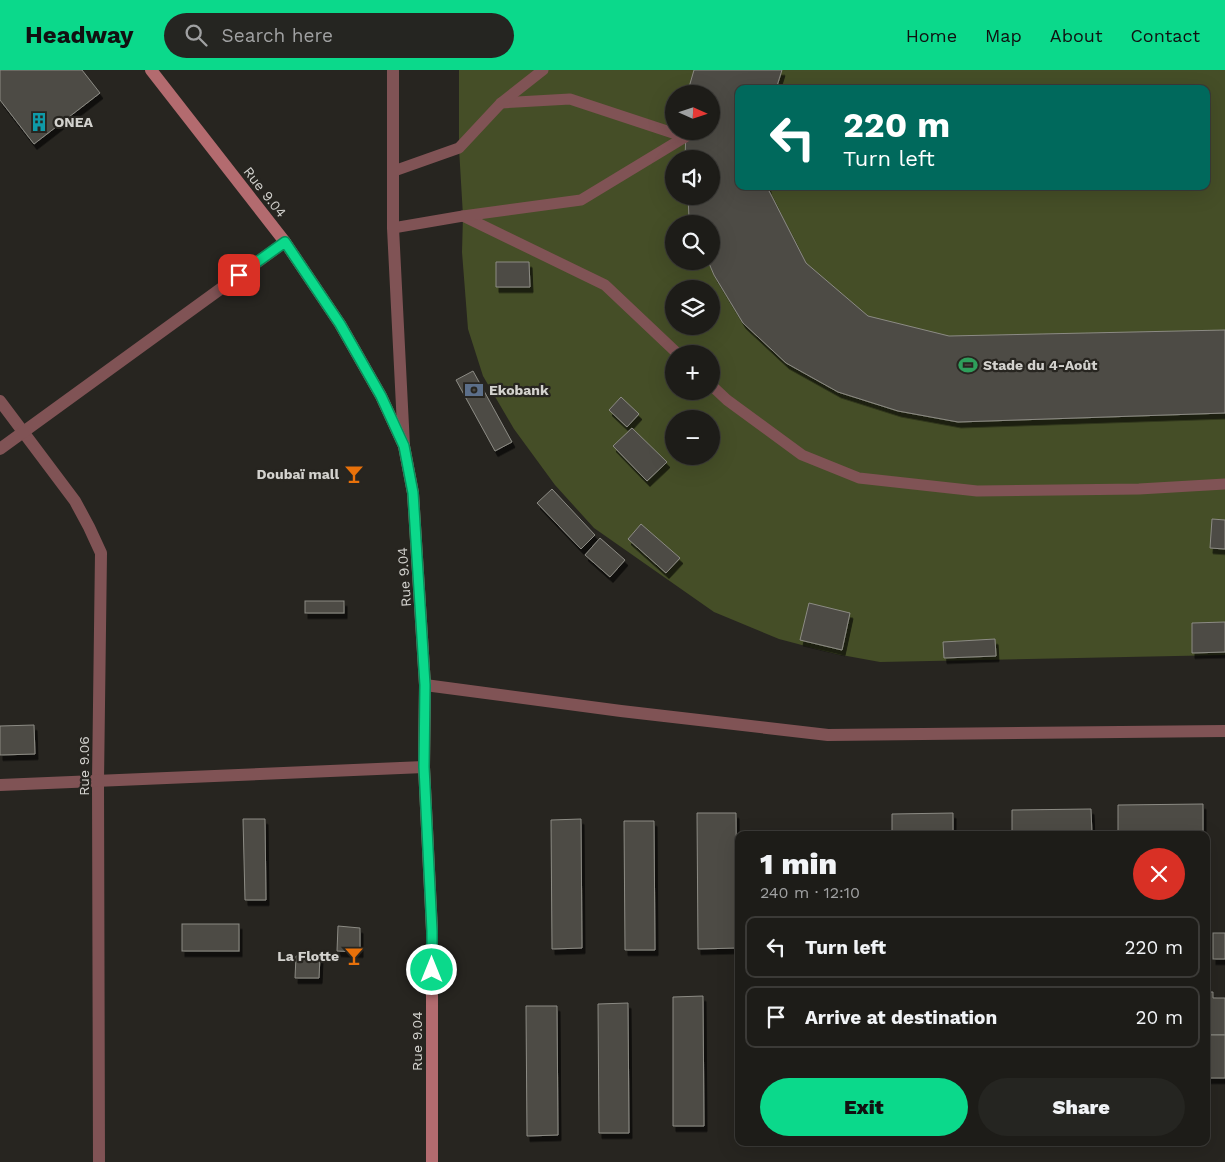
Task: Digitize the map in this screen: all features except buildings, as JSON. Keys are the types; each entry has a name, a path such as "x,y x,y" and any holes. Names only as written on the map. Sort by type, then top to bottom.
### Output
{"main road":[{"name":"Rue 9.04","path":"151,70 285,242 340,324 357,353 381,396 404,446 413,493 425,685 424,767 432,931 432,1162"}],"street":[{"path":"393,70 393,228 404,446"},
{"path":"0,449 285,242"},
{"name":"Rue 9.06","path":"0,400 76,501 101,553 98,781 98,1162"},
{"path":"425,685 828,735 1225,731"},
{"path":"0,785 424,767"}],"lane":[{"path":"394,171 459,148 501,103 543,70"},
{"path":"393,228 463,216 581,200 686,137 570,99 501,103"},
{"path":"463,216 605,285 668,345"},
{"path":"720,393 802,455 859,478 977,491 1139,490 1225,484"}],"green space":[{"name":"Stade du 4-Août","path":"459,70 1225,70 1225,655 880,662 836,654 779,639 714,612 594,528 555,485 514,429 483,376 468,329 462,252 463,216 459,148"}],"place":[{"name":"ONEA","path":"39,122"},
{"name":"Stade du 4-Août","path":"968,365"},
{"name":"Ekobank","path":"474,390"},
{"name":"Doubaï mall","path":"354,474"},
{"name":"La Flotte","path":"354,956"}],"route":[{"path":"239,275 285,242 340,324 361,360 381,396 404,446 413,493 425,685 424,767 432,931 432,970"}]}
